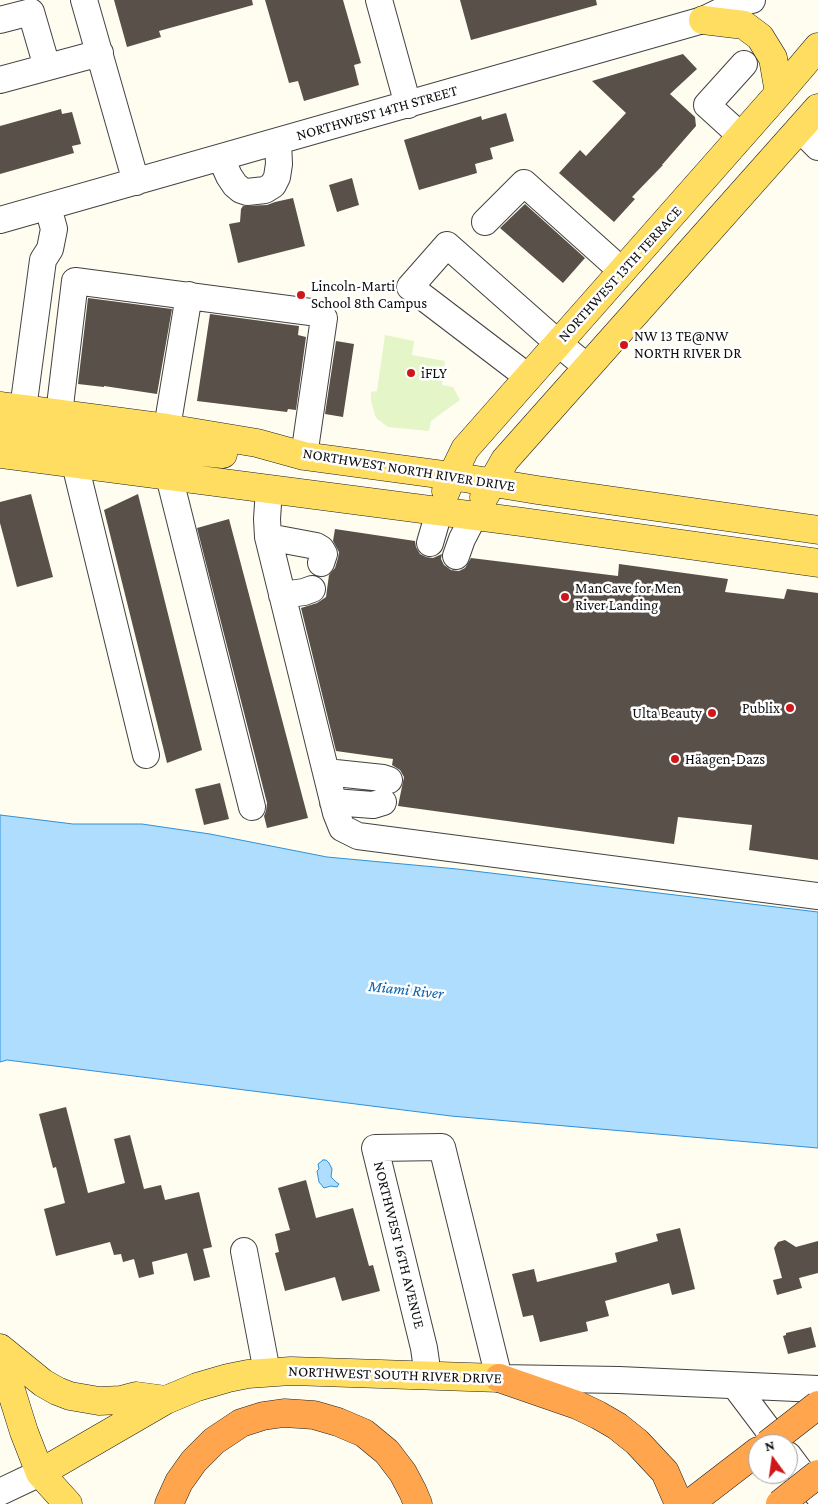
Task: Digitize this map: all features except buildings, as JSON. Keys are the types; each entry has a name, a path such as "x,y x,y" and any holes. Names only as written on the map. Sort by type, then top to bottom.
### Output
{"highway":[{"path":"499,1378 577,1405 617,1426 637,1442 664,1472 680,1504"},
{"path":"781,1434 818,1405"},
{"path":"169,1504 179,1482 194,1461 214,1441 241,1423 264,1416 284,1413 314,1415 338,1422 364,1433 387,1452 403,1473 418,1504"},
{"path":"689,1504 748,1459"},
{"path":"780,1504 818,1474"}],"main road":[{"path":"703,20 744,25 760,37 773,58 780,93"},
{"name":"NORTHWEST 13TH TERRACE","path":"439,512 452,476 465,449 780,93 818,47"},
{"path":"474,516 505,460 587,367 809,138 818,108"},
{"name":"NORTHWEST NORTH RIVER DRIVE","path":"12,408 167,428 257,443 304,456 818,530"},
{"path":"0,428 103,442 202,452 304,456"},
{"path":"0,454 818,563"},
{"path":"0,1348 43,1383 70,1396 99,1402 121,1400 136,1396 166,1400"},
{"path":"0,1355 24,1432 40,1473 68,1504"},
{"name":"NORTHWEST SOUTH RIVER DRIVE","path":"40,1473 166,1400 196,1387 248,1374 320,1371 499,1378"},
{"path":"39,1504 40,1473"}],"street":[{"path":"84,0 136,182"},
{"path":"379,0 408,104"},
{"name":"NORTHWEST 14TH STREET","path":"0,220 703,20 736,4 752,0"},
{"path":"0,20 31,12 47,68"},
{"path":"0,80 100,53"},
{"path":"742,136 707,105 744,64"},
{"path":"220,158 229,176 241,190 247,192 265,190 273,185 276,177 279,164 278,141"},
{"path":"485,222 524,183 622,271"},
{"path":"12,408 43,260 50,249 54,228 48,207"},
{"path":"528,378 410,287 447,245 558,344 587,367"},
{"path":"59,414 75,281 189,295 321,316 304,456"},
{"path":"167,428 189,295"},
{"path":"75,464 146,755"},
{"path":"169,476 252,807"},
{"path":"269,489 268,537 333,802 342,828 358,836 818,896"},
{"path":"430,543 439,512"},
{"path":"456,556 462,539 474,516"},
{"path":"268,537 316,546 324,554 321,563"},
{"path":"282,595 312,589"},
{"path":"326,772 383,778 386,791 373,805 333,802"},
{"name":"NORTHWEST 16TH AVENUE","path":"428,1376 424,1348 375,1148 442,1147 499,1378"},
{"path":"244,1251 267,1372"},
{"name":"NORTHWEST SOUTH RIVER DRIVE","path":"499,1378 619,1380 818,1390"},
{"path":"736,1386 772,1434"},
{"path":"798,1468 818,1495"},
{"name":"NORTHWEST SOUTH RIVER DRIVE","path":"0,1492 40,1473"}],"green space":[{"name":"iFLY","path":"385,335 414,341 412,355 445,361 442,385 453,387 460,400 431,421 429,431 388,427 376,418 371,401 371,392 377,391"}],"water":[{"name":"Miami River","path":"0,815 73,824 142,824 210,834 327,857 457,869 818,912 818,1148 451,1116 7,1060 0,1062"},
{"path":"323,1160 329,1163 332,1169 331,1177 339,1184 337,1187 324,1188 319,1182 318,1164"}],"place":[{"name":"Lincoln-Marti School 8th Campus","path":"301,295"},
{"name":"NW 13 TE@NW NORTH RIVER DR","path":"624,345"},
{"name":"iFLY","path":"411,373"},
{"name":"ManCave for Men River Landing","path":"565,597"},
{"name":"Publix","path":"790,708"},
{"name":"Ulta Beauty","path":"712,713"},
{"name":"Häagen-Dazs","path":"675,759"}]}
